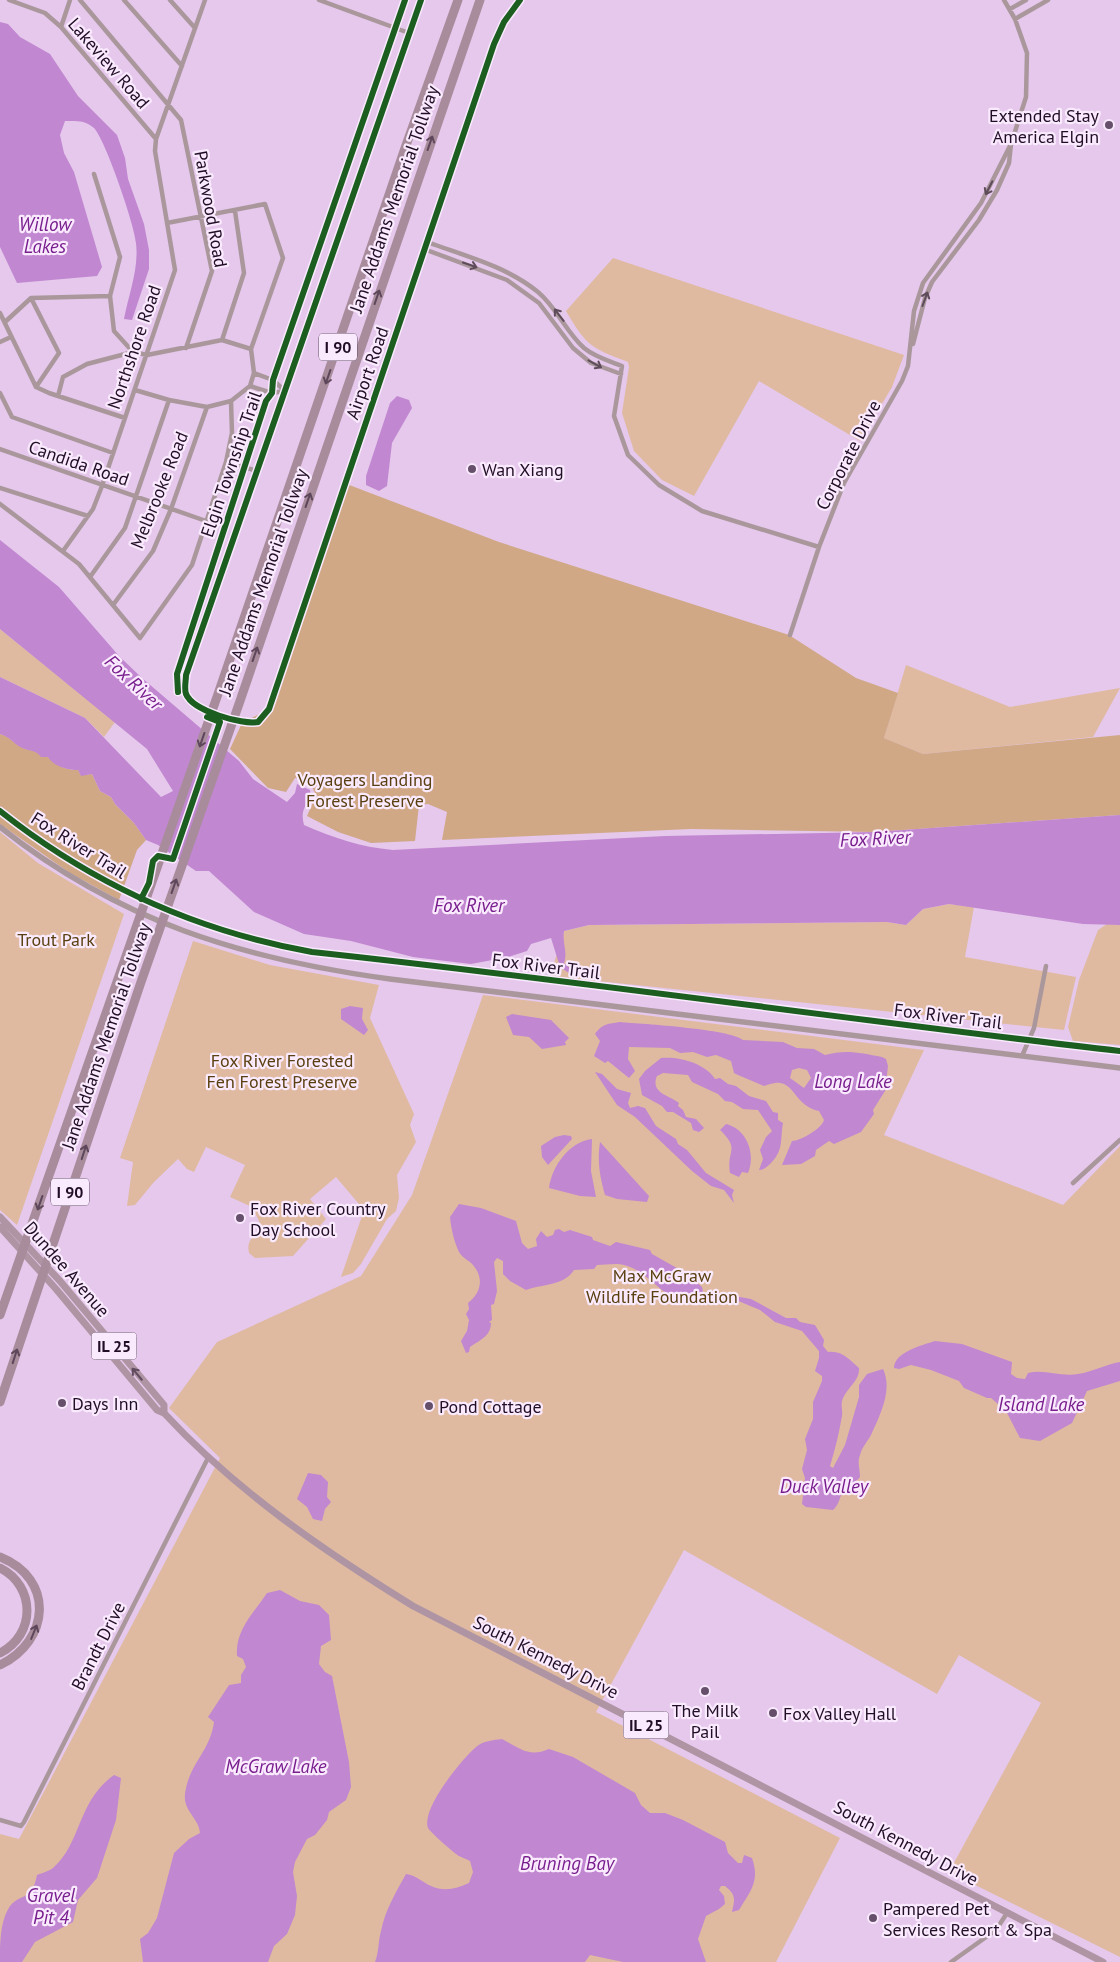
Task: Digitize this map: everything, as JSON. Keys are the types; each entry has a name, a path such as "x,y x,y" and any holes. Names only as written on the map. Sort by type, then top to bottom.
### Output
{"highway":[{"path":"435,63 452,0"},
{"name":"Jane Addams Memorial Tollway","path":"0,1315 218,694 458,0"},
{"name":"Jane Addams Memorial Tollway","path":"0,1402 141,982 480,2"},
{"path":"0,1557 12,1563 28,1577 36,1592 39,1609 36,1628 30,1641 20,1653 0,1665"},
{"path":"0,1568 12,1576 21,1586 28,1609 26,1625 21,1635 13,1644 0,1653"}],"main road":[{"name":"Dundee Avenue","path":"0,1217 60,1281 164,1405 164,1413"},
{"name":"Dundee Avenue","path":"2,1230 56,1289 157,1410 164,1413 208,1458"},
{"name":"South Kennedy Drive","path":"208,1458 298,1530 358,1572 413,1606 1103,1962"}],"street":[{"name":"Lakeview Road","path":"9,0 45,12 61,27 156,139"},
{"path":"61,27 70,0"},
{"name":"Parkwood Road","path":"80,0 182,120 212,271 186,348"},
{"path":"124,0 182,66"},
{"path":"170,0 195,28"},
{"path":"156,139 170,104 205,0"},
{"path":"319,0 409,33"},
{"path":"226,462 257,471 421,0"},
{"name":"Airport Road","path":"257,471 186,675 186,694 193,703 223,716 250,723 258,722 269,709 494,44 504,22 520,0"},
{"path":"1004,0 1015,19 1048,0"},
{"path":"1010,9 1026,0"},
{"name":"Corporate Drive","path":"912,346 914,311 923,282 981,203 1011,144 1026,97 1027,53 1015,19"},
{"name":"Northshore Road","path":"63,551 88,516 102,486 175,270 155,151 156,139"},
{"name":"Corporate Drive","path":"790,635 819,547 844,483 902,382 908,366 925,298 932,282 943,265 975,227 997,190 1009,163 1011,144"},
{"path":"94,174 120,258 110,296 114,331 133,352"},
{"path":"135,390 169,400 207,407 231,401 250,386 254,373 251,349 283,258 265,204 202,218 183,219 167,224"},
{"path":"222,340 244,272 235,211"},
{"path":"427,242 520,278 539,294 583,347 606,360 622,366 614,416 628,455 659,485 702,510 819,547"},
{"path":"424,249 507,280 534,299 552,319 573,348 591,363 621,374"},
{"path":"534,299 539,294"},
{"path":"5,322 31,298 110,296"},
{"path":"31,298 59,353 36,387"},
{"path":"0,313 36,387 125,418"},
{"path":"0,342 11,337"},
{"path":"58,396 62,377 87,364 133,352 147,355 222,340 251,349"},
{"path":"254,373 273,380 285,391"},
{"path":"250,386 272,393 285,391"},
{"path":"0,393 12,417 113,453"},
{"path":"90,577 125,528 169,400"},
{"path":"0,504 63,551 90,577 140,638 192,566 226,462 232,433 231,401"},
{"name":"Melbrooke Road","path":"113,605 153,551 171,509 207,407"},
{"name":"Candida Road","path":"0,450 206,521"},
{"path":"0,488 88,516"},
{"path":"0,827 43,860 130,910 193,936 278,961 398,980 1120,1068"},
{"path":"1022,1056 1034,1028 1046,966"},
{"path":"1073,1183 1120,1140"},
{"name":"Brandt Drive","path":"0,1820 16,1826 21,1826 24,1822 208,1458"},
{"path":"951,1962 996,1930 1007,1913"}],"green space":[{"path":"613,258 904,355 892,387 860,441 759,381 694,496 662,480 634,451 622,413 629,367 628,362 605,353 590,344 579,332 566,311"},
{"name":"Voyagers Landing Forest Preserve","path":"344,483 499,542 789,635 856,678 898,693 884,738 923,754 1120,735 1120,815 874,832 691,829 442,840 447,812 428,804 419,805 415,841 371,843 338,832 307,816 316,795 310,783 295,778 286,792 268,788 230,749 242,723 269,709"},
{"path":"0,629 115,722 104,737 85,718 0,677"},
{"path":"906,665 1010,707 1120,688 1093,737 923,754 884,738"},
{"path":"0,734 23,748 45,755 61,766 78,770 81,775 92,774 100,791 111,797 115,804 134,823 146,840 137,850 119,900 70,873 0,824"},
{"name":"Trout Park","path":"0,832 38,863 124,914 17,1225 0,1210"},
{"path":"949,904 974,907 965,957 1076,977 1064,1030 550,976 564,931 589,925 887,922 906,925 923,909"},
{"path":"1107,924 1120,925 1120,1045 1073,1041 1068,1027 1079,980 1098,930"},
{"name":"Fox River Forested Fen Forest Preserve","path":"193,941 270,965 379,985 370,1018 414,1114 410,1125 416,1142 397,1175 399,1198 396,1211 387,1219 361,1264 353,1273 341,1277 364,1210 336,1177 310,1199 326,1219 293,1256 255,1258 249,1253 250,1242 263,1229 252,1207 230,1197 245,1165 206,1147 194,1172 187,1169 178,1159 154,1182 135,1205 127,1206 133,1162 120,1158"},
{"name":"Max McGraw Wildlife Foundation","path":"483,995 924,1050 884,1135 1063,1205 1120,1146 1120,1957 949,1872 1041,1703 959,1655 937,1694 684,1550 596,1712 840,1838 776,1962 0,1962 0,1834 19,1839 220,1458 169,1408 217,1342 361,1276 412,1195"}],"water":[{"name":"Willow Lakes","path":"0,22 8,24 20,37 50,54 78,96 117,135 125,158 128,179 144,224 149,250 149,269 132,320 124,319 136,262 136,243 125,202 112,165 99,135 91,125 80,121 65,121 60,135 64,153 74,172 102,267 97,276 17,283 0,247"},
{"path":"397,396 409,400 412,408 392,443 387,486 379,491 366,485 366,476 390,403"},
{"name":"Fox River","path":"0,540 59,587 119,656 239,761 253,779 287,802 295,793 297,784 310,790 311,799 304,808 304,825 337,838 369,847 393,850 665,836 874,832 1120,815 1120,925 1083,924 949,904 923,909 906,925 887,922 589,925 564,931 564,963 571,969 569,973 560,967 551,938 531,944 527,951 508,957 471,964 413,957 351,941 304,934 254,912 209,871 196,871 158,845 146,840 111,797 100,791 92,774 81,776 78,770 57,765 48,757 41,757 36,752 22,748 0,734 0,677 85,718 161,797 173,791 147,749 0,629"},
{"path":"350,1006 363,1008 362,1019 368,1030 364,1035 341,1019 341,1009"},
{"path":"512,1014 551,1020 569,1038 565,1042 566,1045 542,1049 529,1037 513,1035 506,1017"},
{"name":"Long Lake","path":"620,1022 722,1033 743,1040 783,1042 797,1048 814,1049 825,1055 847,1052 882,1057 886,1059 888,1066 885,1091 873,1110 874,1114 861,1132 834,1144 829,1141 816,1150 815,1156 801,1164 782,1165 792,1141 811,1134 822,1123 824,1120 819,1111 805,1105 785,1085 776,1083 764,1086 734,1073 731,1061 716,1055 707,1057 693,1052 680,1053 670,1048 629,1047 628,1059 635,1071 629,1078 608,1061 605,1063 594,1056 600,1041 595,1034 598,1030 603,1026","holes":["799,1068 807,1070 811,1078 804,1088 790,1078 792,1070"]},
{"path":"661,1058 676,1058 692,1062 705,1069 715,1079 720,1078 728,1084 736,1086 749,1096 766,1101 773,1112 778,1113 778,1120 783,1123 780,1149 771,1163 764,1169 759,1170 763,1159 760,1150 766,1137 772,1131 758,1110 743,1109 732,1102 725,1101 718,1094 692,1082 688,1075 663,1073 657,1076 656,1086 658,1090 679,1103 678,1106 683,1110 686,1117 696,1119 704,1128 699,1132 693,1130 691,1123 673,1112 667,1112 662,1106 642,1095 639,1079 645,1071"},
{"path":"595,1072 602,1074 617,1089 631,1093 628,1103 630,1108 638,1106 645,1108 656,1126 676,1139 678,1144 687,1150 706,1173 734,1190 732,1195 734,1203 724,1190 711,1186 692,1171 635,1117 617,1105"},
{"path":"726,1124 739,1131 748,1143 750,1150 751,1158 748,1173 742,1172 739,1177 730,1173 731,1146 720,1130"},
{"path":"571,1136 572,1139 548,1165 542,1157 541,1146 555,1137"},
{"path":"592,1139 591,1171 596,1197 580,1196 549,1188 554,1171 563,1156 576,1145"},
{"path":"600,1142 649,1196 647,1202 617,1199 605,1195 600,1169"},
{"path":"459,1204 481,1208 516,1221 522,1243 528,1249 537,1246 536,1239 541,1231 547,1237 553,1235 555,1230 559,1229 564,1232 570,1230 592,1237 593,1240 610,1246 616,1242 650,1250 652,1254 684,1272 702,1287 705,1301 693,1304 672,1298 635,1269 618,1264 597,1265 594,1269 574,1270 559,1282 526,1290 510,1281 503,1274 503,1261 497,1258 494,1262 497,1291 494,1304 491,1305 492,1320 489,1322 491,1327 487,1334 470,1347 469,1352 466,1353 461,1341 467,1331 469,1320 466,1314 469,1309 468,1303 476,1295 480,1281 477,1270 461,1254 454,1239 450,1217"},
{"name":"Duck Valley","path":"723,1294 751,1299 786,1318 796,1318 800,1322 815,1325 824,1340 823,1346 828,1352 842,1354 859,1368 858,1376 842,1401 841,1422 830,1466 833,1468 845,1445 859,1397 859,1385 867,1374 883,1369 887,1385 886,1394 878,1419 859,1458 860,1477 844,1489 833,1510 806,1507 802,1504 805,1478 802,1469 807,1450 805,1439 813,1419 813,1402 822,1381 822,1376 815,1371 819,1351 802,1331 775,1322 760,1310 736,1300 722,1298"},
{"name":"Island Lake","path":"935,1341 962,1344 1012,1362 1011,1374 1017,1378 1025,1379 1028,1373 1034,1372 1072,1375 1089,1372 1120,1362 1120,1381 1087,1391 1072,1423 1040,1441 1020,1438 1006,1411 991,1398 964,1388 959,1381 931,1370 911,1365 899,1369 894,1368 895,1362 904,1353"},
{"path":"308,1473 321,1475 328,1482 327,1497 331,1502 325,1509 322,1521 313,1519 307,1507 297,1499"},
{"name":"McGraw Lake","path":"280,1590 300,1601 319,1605 329,1615 331,1640 321,1646 319,1664 325,1672 332,1676 349,1762 351,1787 346,1800 329,1812 327,1820 315,1835 307,1839 295,1862 293,1872 297,1896 295,1915 287,1934 274,1946 268,1962 143,1962 140,1939 148,1933 157,1918 174,1853 189,1839 200,1833 197,1823 186,1805 185,1794 187,1783 212,1732 214,1722 208,1717 229,1685 241,1683 241,1675 246,1667 243,1659 237,1656 237,1647 242,1630 267,1593"},
{"name":"Bruning Bay","path":"502,1739 524,1751 542,1752 549,1749 573,1757 635,1793 641,1805 650,1813 665,1813 683,1820 725,1842 728,1853 738,1863 742,1863 744,1855 752,1858 755,1879 739,1910 732,1912 733,1894 725,1886 721,1886 719,1890 724,1896 725,1904 706,1916 698,1939 706,1962 623,1962 590,1955 585,1962 375,1962 385,1916 406,1874 441,1889 455,1888 469,1883 473,1872 470,1861 460,1857 442,1842 428,1828 427,1820 436,1797 452,1773 469,1753 482,1743"},
{"name":"Gravel Pit 4","path":"114,1775 121,1778 116,1820 97,1878 78,1900 73,1922 35,1942 22,1962 0,1962 2,1925 10,1906 29,1893 37,1875 48,1871 63,1857 93,1797 102,1785"}],"cycle path":[{"name":"Elgin Township Trail","path":"178,692 177,674 266,401 272,393 273,380 405,0"},
{"path":"421,0 186,675 185,692 190,700 219,716 241,721 258,722 269,709 494,44 504,22 520,0"},
{"path":"141,899 149,883 153,861 158,856 173,859 220,722 207,717"},
{"name":"Fox River Trail","path":"0,811 71,861 147,901 227,931 269,943 312,952 514,975 1120,1051"}],"place":[{"name":"Extended Stay America Elgin","path":"1109,125"},
{"name":"Wan Xiang","path":"472,469"},
{"name":"Fox River Country Day School","path":"240,1218"},
{"name":"Days Inn","path":"62,1403"},
{"name":"Pond Cottage","path":"429,1406"},
{"name":"The Milk Pail","path":"705,1691"},
{"name":"Fox Valley Hall","path":"773,1713"},
{"name":"Pampered Pet Services Resort & Spa","path":"873,1918"}]}
